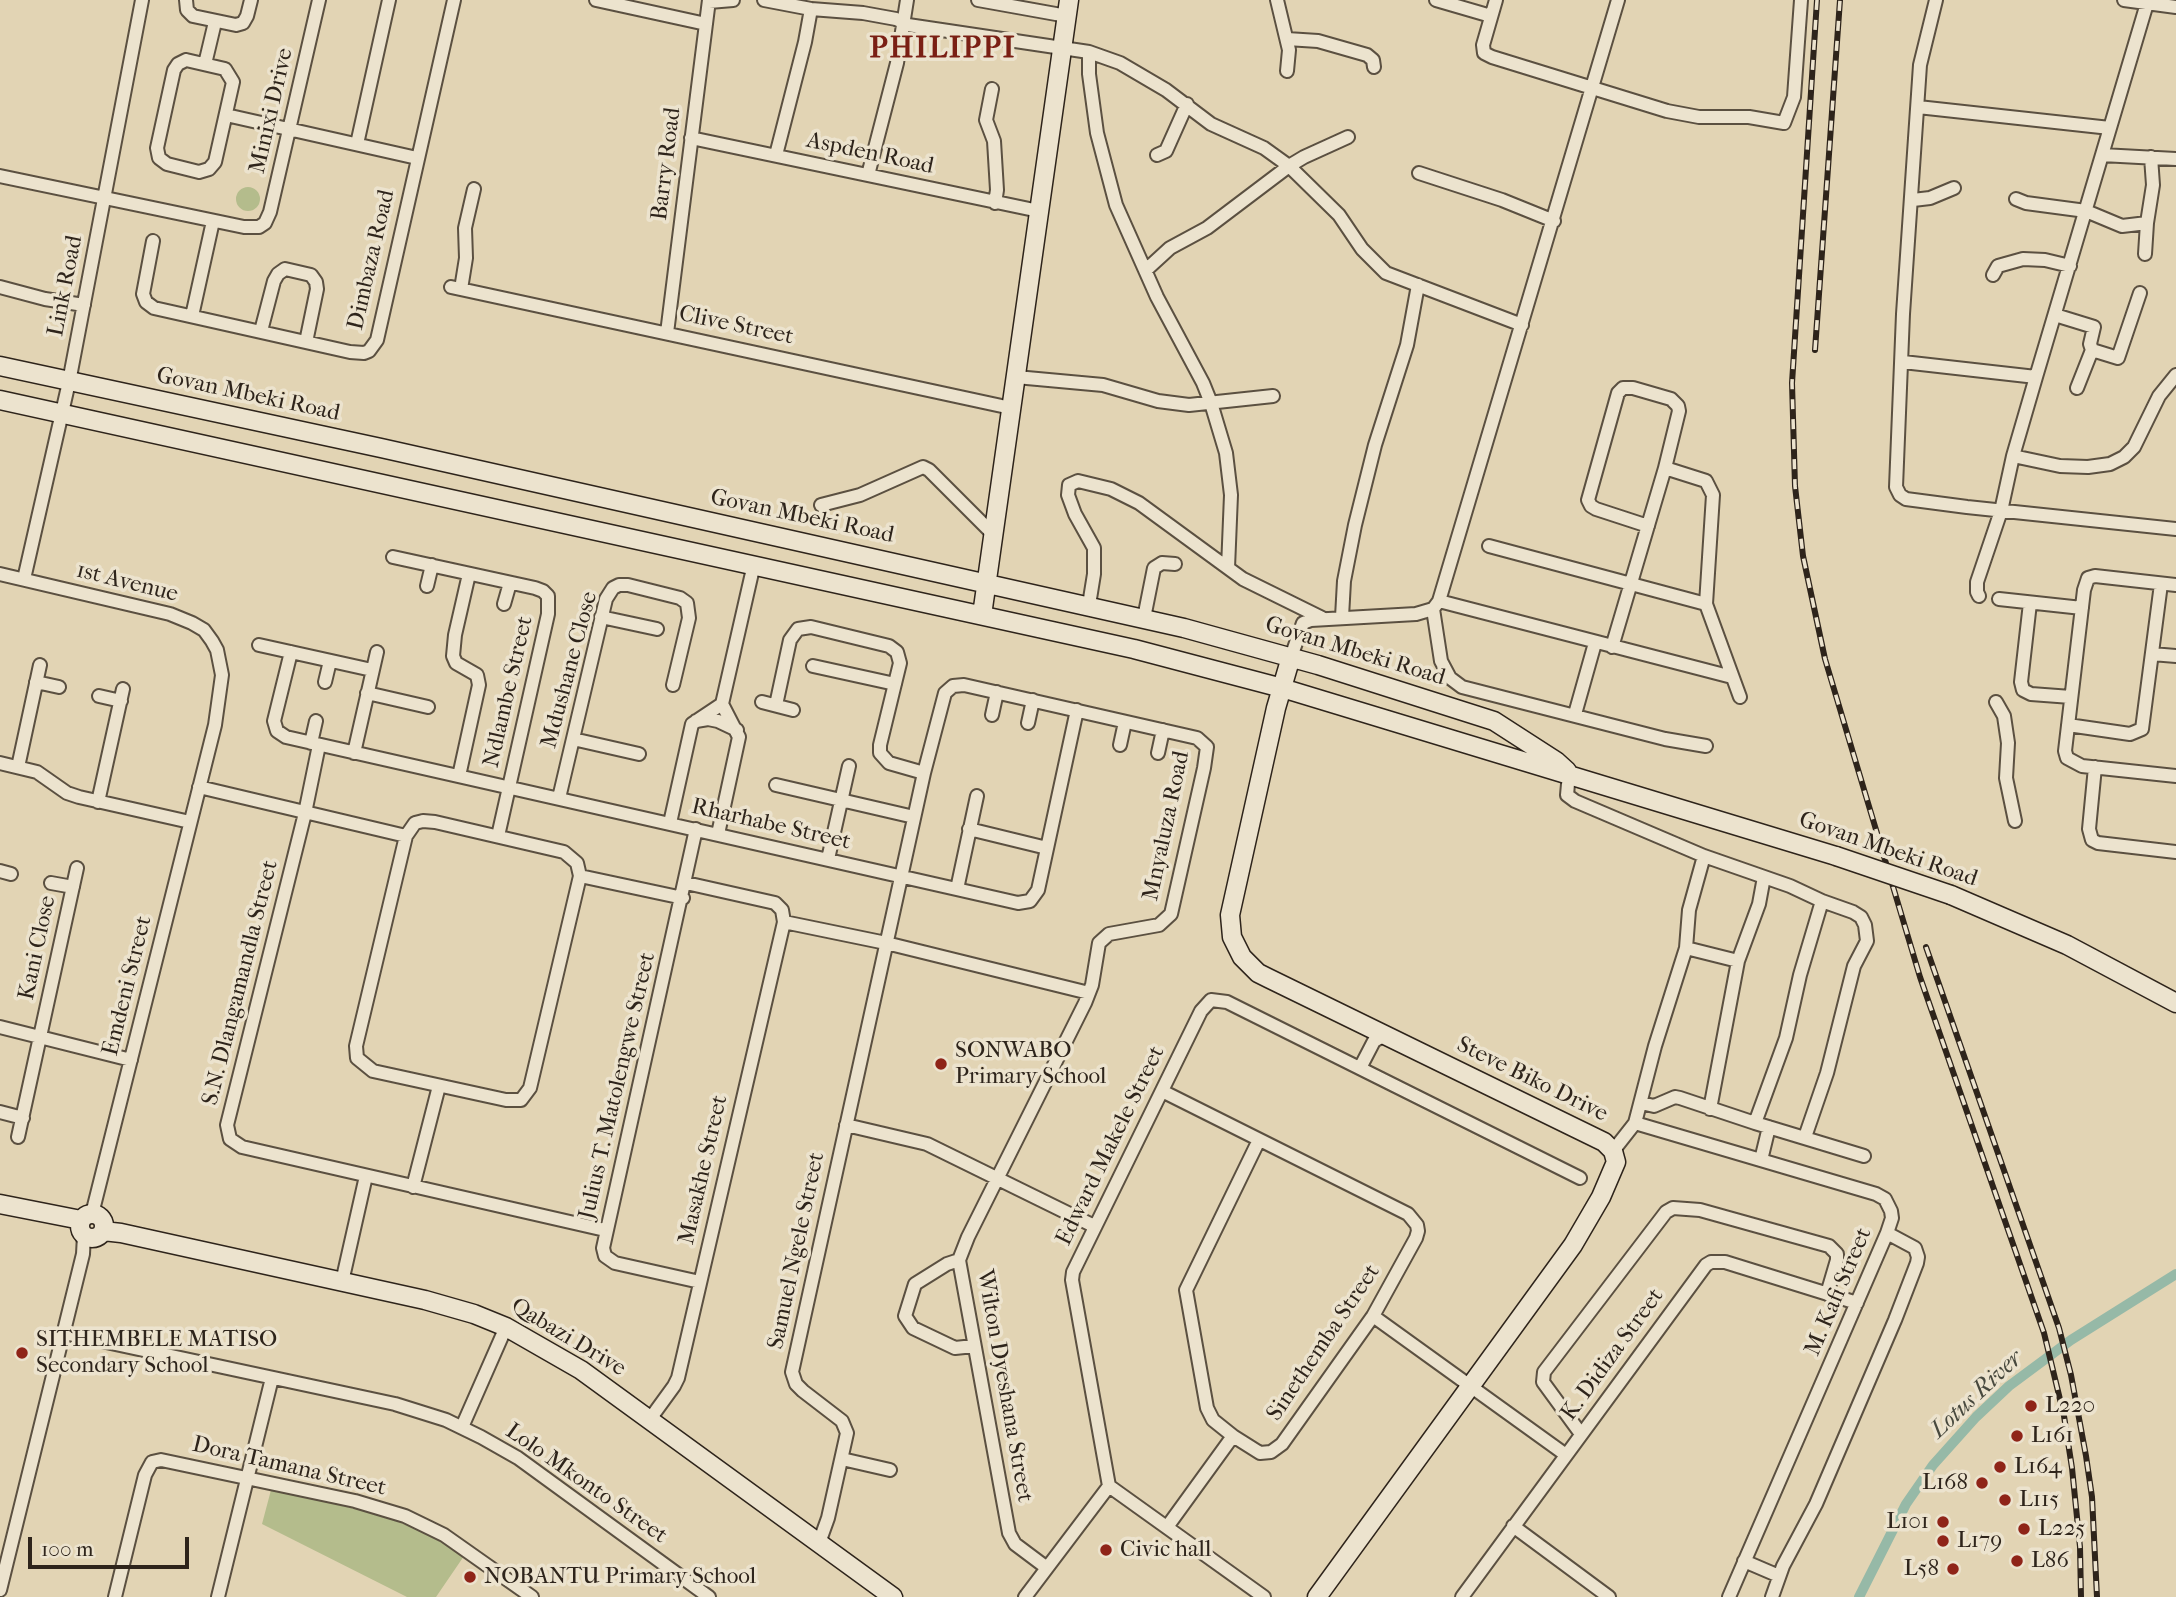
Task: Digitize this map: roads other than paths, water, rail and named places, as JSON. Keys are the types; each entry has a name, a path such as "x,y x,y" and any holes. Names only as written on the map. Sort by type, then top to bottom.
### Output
{"main road":[{"path":"982,615 1068,8"},
{"name":"Govan Mbeki Road","path":"0,366 1144,618 1291,657 1494,721 1556,761 1570,780"},
{"name":"Govan Mbeki Road","path":"0,400 1134,649 1282,688 1570,780 1836,856 1951,895 2067,945 2176,1003"},
{"name":"Steve Biko Drive","path":"1291,657 1264,760 1230,915 1232,937 1237,948 1258,973 1377,1035 1604,1142 1613,1151 1615,1167 1586,1225 1317,1597"},
{"name":"Qabazi Drive","path":"0,1205 434,1303 506,1327 581,1370 892,1597"}],"street":[{"name":"Link Road","path":"24,579 69,382 142,0"},
{"path":"186,0 187,10 193,16 236,25 243,23 251,0"},
{"name":"Minixi Drive","path":"213,221 259,227 265,223 271,212 319,0"},
{"path":"357,144 389,0"},
{"name":"Dimbaza Road","path":"153,241 143,294 146,302 155,308 357,353 364,353 374,346 454,0"},
{"path":"596,0 706,24"},
{"path":"709,1 733,0"},
{"path":"764,0 811,9 863,13 903,23 1062,50 1089,52 1120,63 1186,104 1211,124 1264,148 1289,166 1346,223 1373,262 1386,273 1522,324"},
{"path":"868,175 897,63 907,0"},
{"path":"978,0 1068,8"},
{"path":"1277,0 1287,39 1287,71"},
{"path":"1437,0 1492,16"},
{"path":"1496,0 1483,45 1484,53 1681,114 1749,117 1784,123 1794,97 1801,0"},
{"path":"1618,0 1554,221 1436,605 1441,661 1456,683 1467,689 1575,714 1665,739 1706,746"},
{"path":"1936,0 1922,55 1918,107 1903,314 1896,487 1899,495 1906,499 2176,529"},
{"path":"2124,0 2176,7"},
{"name":"Barry Road","path":"667,333 709,1"},
{"path":"1979,596 1977,582 2001,510 2013,456 2147,2"},
{"path":"776,155 811,9"},
{"path":"205,64 215,22"},
{"path":"1287,39 1318,41 1367,55 1373,60 1374,67"},
{"path":"1089,52 1088,74 1101,153 1121,218 1211,403 1226,453 1231,524 1228,568"},
{"path":"186,60 225,69 230,74 233,82 226,115 215,162 209,169 199,172 167,164 159,158 157,148 174,70 178,64 186,60"},
{"path":"992,89 986,120 994,141 997,190 995,203"},
{"path":"1157,155 1166,151 1186,104"},
{"path":"1918,107 2110,128"},
{"path":"226,115 417,158"},
{"path":"1146,270 1170,248 1207,228 1289,166 1348,137"},
{"name":"Aspden Road","path":"691,138 1039,211"},
{"path":"2102,155 2176,159"},
{"path":"2145,254 2153,185 2151,157"},
{"path":"1419,173 1502,200 1554,221"},
{"path":"0,176 213,221 192,316"},
{"path":"1913,200 1930,198 1954,188"},
{"name":"Clive Street","path":"474,189 465,228 466,258 456,288 1011,408"},
{"path":"2016,199 2026,203 2086,211 2122,226 2147,223"},
{"path":"1993,275 1998,266 2023,259 2045,260 2070,266"},
{"path":"261,331 278,274 285,269 311,275 316,282 306,342"},
{"path":"1342,617 1344,581 1355,525 1407,345 1418,285"},
{"path":"0,287 45,299 84,305"},
{"path":"2092,350 2118,358 2140,293"},
{"path":"2055,315 2094,327 2090,344 2092,350 2077,388"},
{"path":"1903,362 2036,377"},
{"path":"2013,456 2058,465 2088,467 2110,464 2124,457 2134,447 2159,396 2176,375"},
{"path":"1016,377 1103,385 1176,404 1273,396"},
{"path":"1612,647 1631,584 1648,526 1665,468 1679,411 1671,399 1633,388 1623,388 1618,393 1588,500 1596,509 1648,526"},
{"path":"821,505 860,495 920,468 926,468 995,536"},
{"path":"1665,468 1706,481 1712,489 1706,604 1740,696"},
{"path":"1089,605 1094,574 1094,548 1071,505 1068,490 1072,482 1084,481 1124,495 1161,517 1252,584 1322,619"},
{"path":"1489,546 1706,604"},
{"name":"Ndlambe Street","path":"393,556 543,591 548,596 549,605 498,836"},
{"path":"1144,618 1154,568 1162,563 1175,564"},
{"path":"718,834 739,737 722,704 754,564"},
{"path":"427,586 432,565"},
{"path":"458,776 479,685 477,675 456,663 453,656 469,573"},
{"name":"1st Avenue","path":"0,574 170,614 204,630 217,650 222,675 219,704 199,787"},
{"path":"2176,586 2095,576 2085,582 2068,725 2067,758 2082,765 2176,776"},
{"name":"Ndlambe Street","path":"504,604 510,583"},
{"path":"2068,725 2130,734 2142,729 2161,584"},
{"name":"Mdushane Close","path":"559,798 608,592 619,585 680,598 687,603 689,618 673,685"},
{"path":"1999,599 2082,608"},
{"path":"2030,603 2021,682 2024,690 2031,694 2071,697"},
{"path":"1291,657 1303,623 1342,617 1416,614 1436,605 1732,677"},
{"path":"601,617 657,629"},
{"path":"776,705 790,640 793,633 805,627 894,648 900,663 880,753 889,763 924,774"},
{"path":"1575,714 1595,642"},
{"path":"259,645 372,670"},
{"name":"Rharhabe Street","path":"291,652 274,722 281,735 1018,902 1030,901 1038,890 1077,710"},
{"path":"354,752 376,652"},
{"path":"2152,654 2176,656"},
{"path":"325,682 330,661"},
{"path":"18,767 40,665"},
{"path":"813,666 895,684"},
{"path":"36,682 59,687"},
{"name":"Mnyaluza Road","path":"886,943 924,774 946,691 953,686 964,685 997,692 1197,738 1207,747 1205,768 1174,906 1166,921 1159,925 1109,934 1104,938 1097,950 1089,993"},
{"path":"992,715 997,692"},
{"path":"367,693 428,707"},
{"path":"98,802 122,695 99,696"},
{"path":"1028,723 1033,700"},
{"path":"762,702 793,710"},
{"path":"1996,702 2004,716 2008,743 2006,778 2015,821"},
{"path":"670,823 690,729 696,721 722,704"},
{"path":"315,744 316,721"},
{"path":"696,721 718,721 737,730"},
{"path":"1120,745 1125,722"},
{"name":"Mnyaluza Road","path":"1158,753 1163,730"},
{"path":"573,739 639,754"},
{"name":"S.N. Dlangamandla Street","path":"315,744 305,813 227,1125 230,1139 242,1147 606,1230"},
{"path":"0,762 46,777 67,793 190,822"},
{"path":"828,859 849,766"},
{"path":"2095,767 2089,829 2092,840 2098,843 2176,852"},
{"path":"1570,780 1567,795 1575,801 1704,856 1790,886 1861,917 1867,941 1854,965 1826,1073 1805,1137"},
{"path":"776,785 915,817"},
{"path":"199,787 406,836"},
{"name":"Emdeni Street","path":"0,1590 199,787"},
{"path":"957,888 977,796"},
{"path":"435,822 564,852 578,863 580,876 530,1088 526,1095 514,1102 373,1071 357,1058 356,1046 406,836 415,823 435,822"},
{"name":"Julius T. Matolengwe Street","path":"696,829 683,898 603,1252 608,1260 700,1282"},
{"path":"970,829 1047,848"},
{"path":"1613,1151 1635,1123 1655,1046 1686,948 1689,910 1704,856"},
{"name":"Kani Close","path":"18,1137 77,868"},
{"path":"580,876 683,898"},
{"path":"1710,1109 1738,961 1755,914 1764,877"},
{"path":"51,883 73,887"},
{"path":"686,883 775,903 782,911 783,922 886,943 1089,993"},
{"path":"1755,1123 1786,1038 1800,975 1822,901"},
{"name":"Masakhe Street","path":"649,1419 678,1378 783,922"},
{"name":"Samuel Ngele Street","path":"819,1543 828,1518 847,1439 846,1427 796,1384 792,1372 886,943"},
{"path":"1686,948 1738,961"},
{"name":"Wilton Dyeshana Street","path":"1047,1568 1015,1544 1009,1533 959,1260 1089,993"},
{"name":"Edward Makele Street","path":"1109,1486 1072,1280 1075,1265 1201,1011 1214,999 1227,1002 1360,1068"},
{"path":"0,1027 131,1060"},
{"path":"1377,1035 1360,1068 1580,1178"},
{"path":"413,1187 439,1086"},
{"name":"Sinethemba Street","path":"1162,1091 1408,1214 1417,1225 1416,1238 1373,1317 1276,1450 1260,1453 1213,1420 1206,1408 1186,1290 1259,1140"},
{"path":"1641,1103 1654,1106 1675,1097 1864,1156"},
{"path":"0,1112 23,1118"},
{"name":"M. Kafi Street","path":"1635,1123 1876,1194 1885,1199 1891,1211 1892,1218 1887,1233 1729,1597"},
{"path":"846,1125 927,1144 1094,1226"},
{"path":"1760,1160 1769,1127"},
{"path":"342,1282 366,1176"},
{"path":"1581,1434 1543,1382 1544,1371 1615,1281 1660,1218 1673,1208 1700,1210 1829,1246 1837,1254 1837,1261 1827,1294"},
{"path":"1772,1597 1779,1576 1816,1504 1917,1263 1918,1257 1914,1248 1887,1233"},
{"path":"959,1260 947,1264 915,1284 905,1316 913,1328 955,1348 974,1346"},
{"name":"K. Didiza Street","path":"1462,1597 1706,1265 1725,1262 1857,1303"},
{"path":"1373,1317 1566,1455"},
{"path":"462,1427 506,1327"},
{"name":"Lolo Mkonto Street","path":"64,1333 395,1404 462,1427 518,1458 709,1597"},
{"path":"218,1597 272,1378"},
{"path":"1167,1527 1233,1436"},
{"name":"Dora Tamana Street","path":"115,1597 145,1475 152,1462 161,1460 355,1501 416,1521 444,1535 532,1597"},
{"path":"842,1460 890,1470"},
{"path":"1026,1597 1109,1486 1264,1597"},
{"path":"1513,1527 1609,1597"},
{"path":"1744,1561 1779,1576"}],"waterway":[{"name":"Lotus River","path":"1859,1597 1906,1504 1933,1465 1976,1417 2009,1386 2071,1340 2176,1274"}],"railway":[{"path":"1817,0 1792,383 1795,486 1803,556 1825,659 1920,977 2044,1333 2064,1416 2072,1468 2080,1547 2081,1597"},
{"path":"1815,350 1840,0"},
{"path":"1926,947 2059,1328 2071,1375 2092,1497 2097,1597"}],"place":[{"name":"SONWABO Primary School","path":"941,1064"},
{"name":"SITHEMBELE MATISO Secondary School","path":"22,1353"},
{"name":"L220","path":"2031,1406"},
{"name":"L161","path":"2017,1436"},
{"name":"L164","path":"2000,1467"},
{"name":"L168","path":"1982,1483"},
{"name":"L115","path":"2005,1500"},
{"name":"L101","path":"1943,1522"},
{"name":"L225","path":"2024,1529"},
{"name":"L179","path":"1943,1541"},
{"name":"Civic hall","path":"1106,1550"},
{"name":"L86","path":"2017,1561"},
{"name":"L58","path":"1953,1569"},
{"name":"NOBANTU Primary School","path":"470,1577"}],"district":[{"name":"PHILIPPI","path":"943,50"}]}
